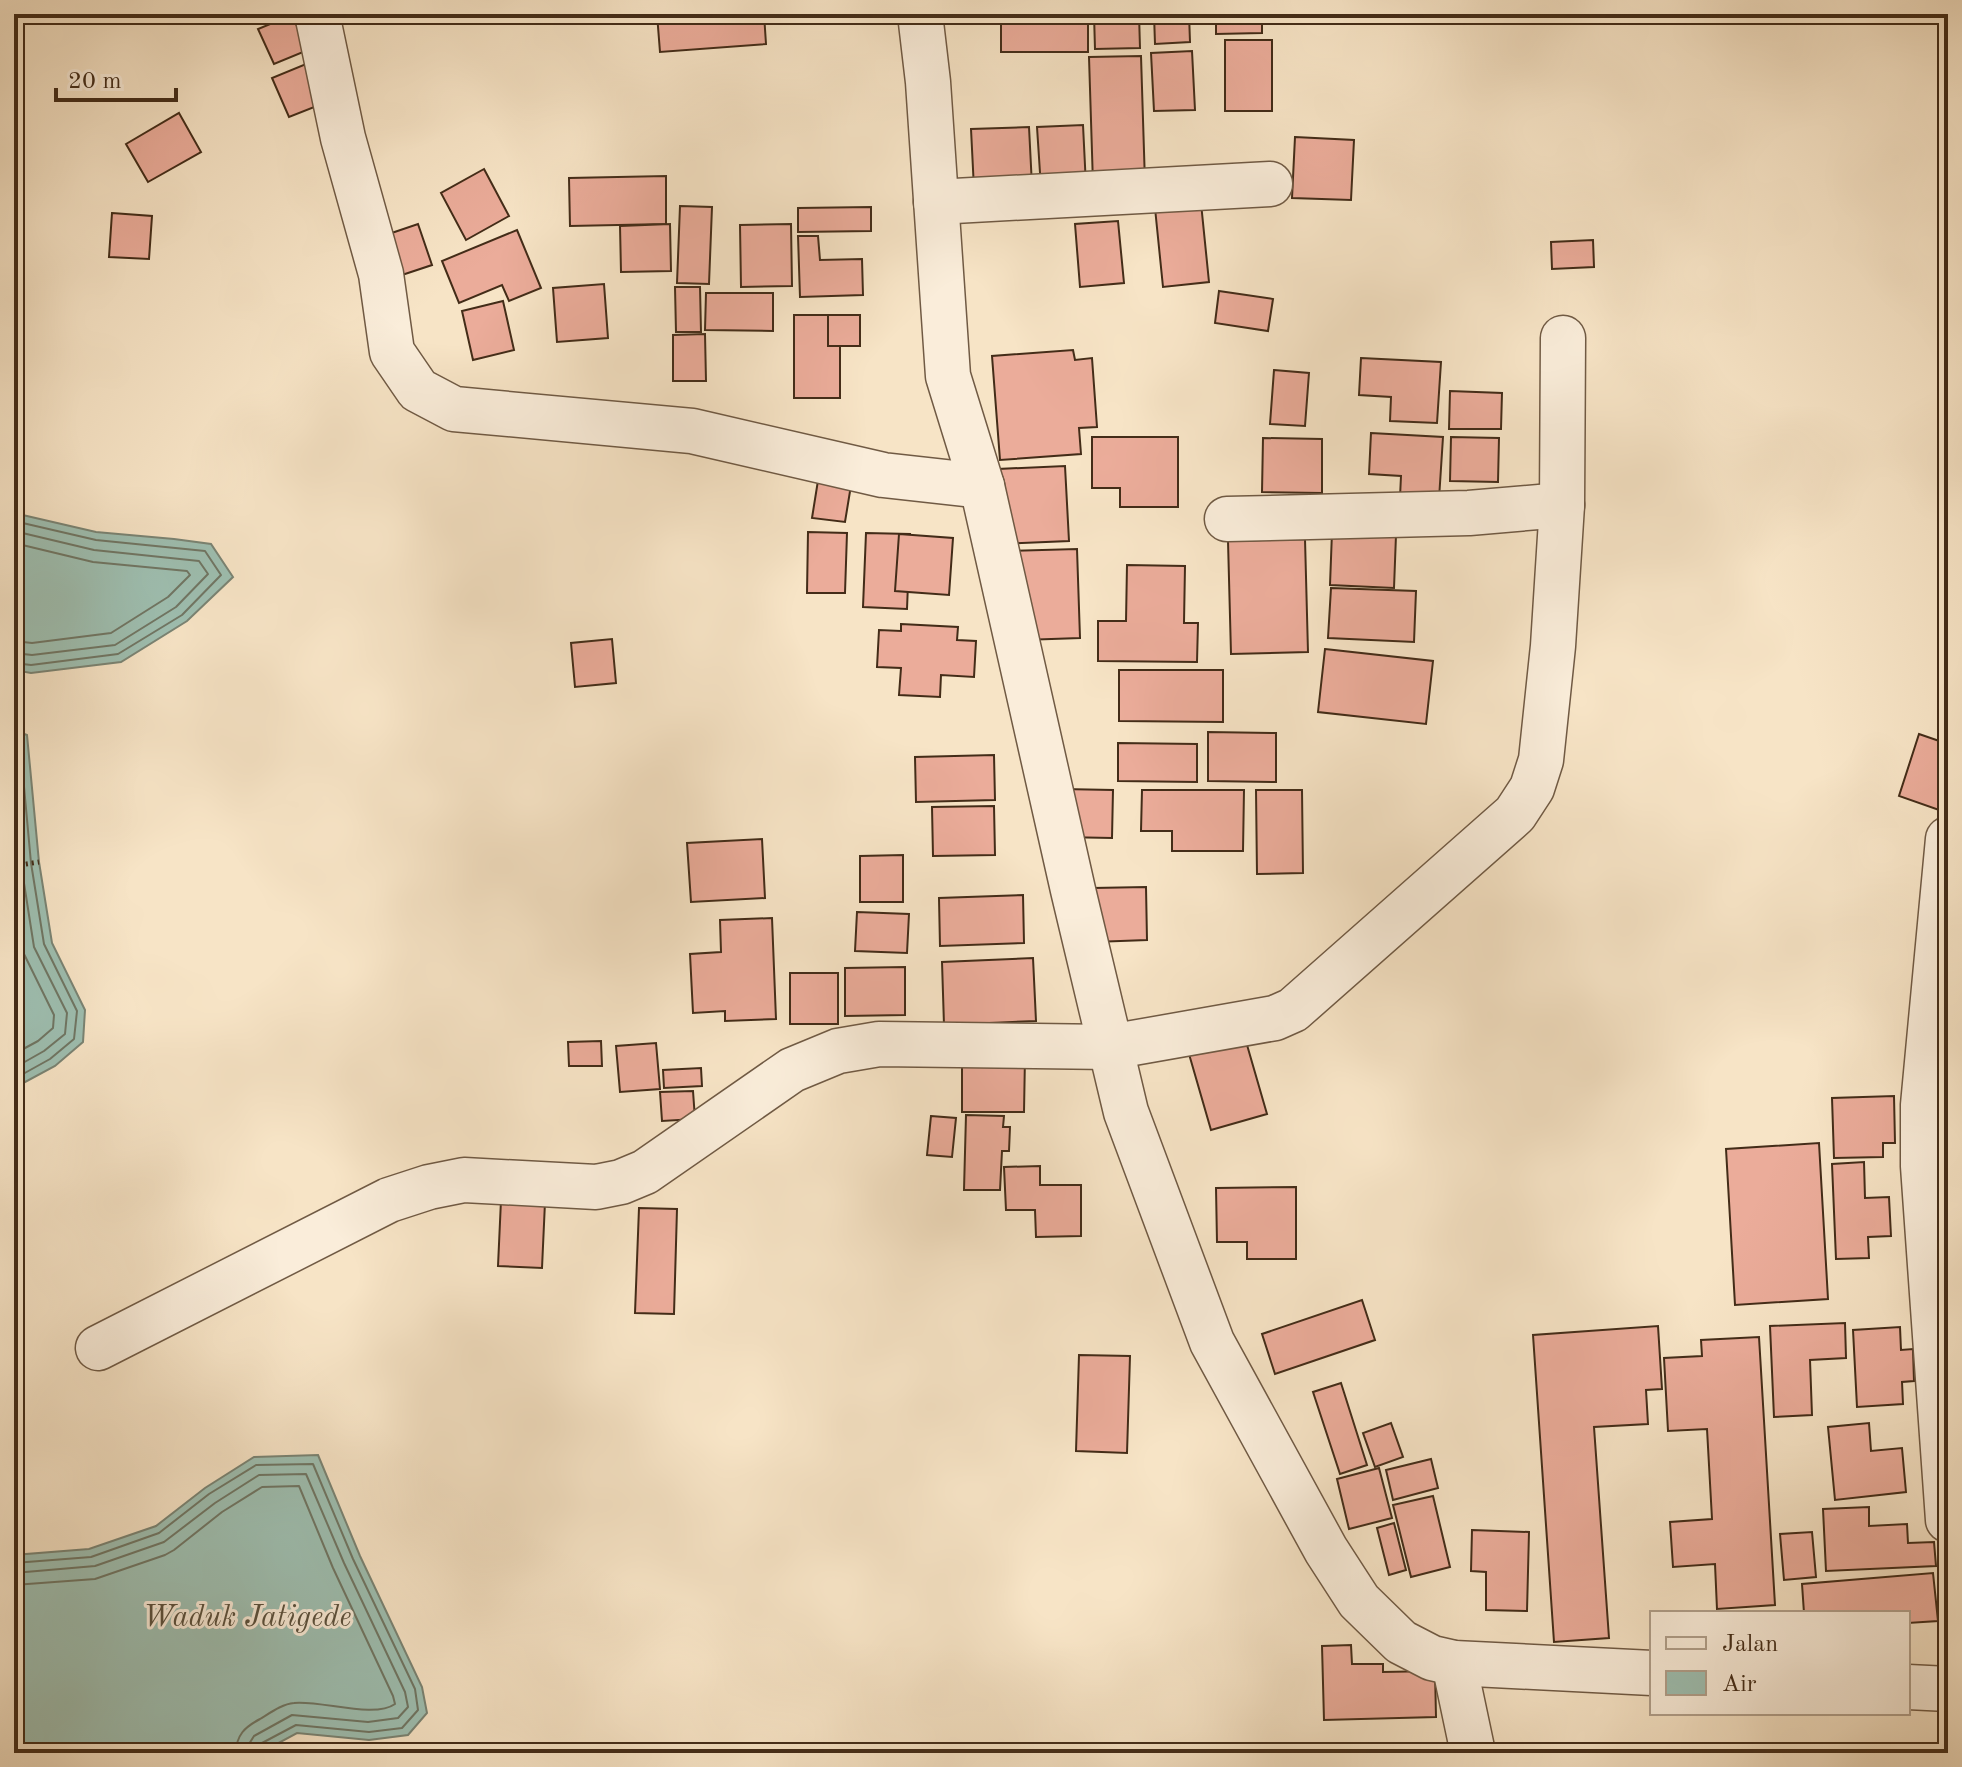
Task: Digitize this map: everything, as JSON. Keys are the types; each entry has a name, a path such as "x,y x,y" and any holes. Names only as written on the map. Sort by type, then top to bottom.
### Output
{"street":[{"path":"317,14 343,138 381,274 392,352 418,390 454,409 692,431 883,475 982,486"},
{"path":"920,14 928,82 948,376 982,486 1126,1112 1212,1342 1326,1550 1359,1601 1401,1642 1432,1658 1454,1663 1650,1673"},
{"path":"936,202 1270,184"},
{"path":"98,1348 389,1200 429,1187 464,1180 596,1187 621,1182 645,1172 792,1070 838,1051 879,1044 1110,1047 1275,1018 1293,1010 1515,814 1532,788 1541,760 1553,646 1562,505 1563,338"},
{"path":"1227,519 1469,513 1562,505"},
{"path":"1948,839 1923,1105 1923,1166 1948,1520"},
{"path":"1454,1663 1473,1753"},
{"path":"1910,1687 1948,1689"}],"path":[{"path":"14,866 39,862"}],"water":[{"path":"14,513 96,532 211,544 233,577 187,621 121,662 31,673 14,670"},
{"path":"14,730 27,735 39,862 52,943 85,1010 83,1042 55,1066 14,1088"},
{"name":"Waduk Jatigede","path":"318,1455 360,1556 422,1687 427,1713 408,1735 369,1740 297,1733 260,1753 14,1753 14,1555 89,1549 156,1526 205,1488 254,1457"}],"building":[{"path":"582,14 619,14 584,22"},
{"path":"657,14 764,14 766,44 660,52"},
{"path":"933,14 988,14 988,24 933,23"},
{"path":"1088,14 1088,52 1001,52 1001,15"},
{"path":"1094,14 1139,14 1140,48 1095,49"},
{"path":"1154,14 1189,14 1190,42 1155,44"},
{"path":"1216,14 1262,14 1262,33 1216,34"},
{"path":"292,15 308,50 274,64 258,29"},
{"path":"1225,40 1272,40 1272,111 1225,111"},
{"path":"1192,51 1195,110 1154,111 1151,53"},
{"path":"1141,56 1145,183 1093,184 1089,57"},
{"path":"306,64 322,104 289,117 272,78"},
{"path":"179,113 201,152 148,182 126,144"},
{"path":"1083,125 1086,186 1041,188 1037,127"},
{"path":"1029,127 1032,186 974,189 971,129"},
{"path":"1295,137 1354,140 1351,200 1292,198"},
{"path":"484,169 509,216 466,240 441,193"},
{"path":"666,176 666,224 570,226 569,178"},
{"path":"1201,203 1209,282 1163,287 1155,208"},
{"path":"680,206 712,207 709,284 677,283"},
{"path":"871,207 871,231 798,232 798,208"},
{"path":"112,213 152,216 149,259 109,257"},
{"path":"1118,221 1124,283 1080,287 1075,224"},
{"path":"418,224 432,265 390,279 377,238"},
{"path":"670,224 671,271 621,272 620,226"},
{"path":"791,224 792,286 741,287 740,225"},
{"path":"517,230 541,288 509,301 502,285 459,303 442,261"},
{"path":"798,236 818,236 820,260 862,259 863,295 800,297"},
{"path":"1593,240 1594,267 1552,269 1551,242"},
{"path":"604,284 608,338 557,342 553,288"},
{"path":"675,287 700,287 701,332 676,332"},
{"path":"1219,291 1273,299 1268,331 1215,323"},
{"path":"706,293 773,293 773,331 705,330"},
{"path":"503,301 514,350 473,360 462,311"},
{"path":"794,315 840,315 840,398 794,398"},
{"path":"828,315 860,315 860,346 828,346"},
{"path":"705,334 706,381 673,381 673,335"},
{"path":"1073,350 1075,360 1092,358 1097,427 1079,428 1081,454 1000,460 992,356"},
{"path":"1361,358 1441,362 1437,423 1390,421 1391,397 1359,395"},
{"path":"1274,370 1309,373 1305,426 1270,424"},
{"path":"1450,391 1502,393 1501,429 1449,429"},
{"path":"1371,433 1443,437 1439,499 1400,497 1401,476 1369,474"},
{"path":"1092,437 1178,437 1178,507 1120,507 1120,488 1092,488"},
{"path":"1451,437 1499,438 1498,482 1450,481"},
{"path":"1263,438 1322,439 1322,493 1262,492"},
{"path":"1065,466 1069,541 1002,544 998,469"},
{"path":"820,468 853,473 845,522 812,518"},
{"path":"808,532 847,533 845,593 807,593"},
{"path":"1332,532 1396,535 1394,588 1330,585"},
{"path":"866,533 910,534 907,609 863,607"},
{"path":"899,534 953,538 949,595 895,591"},
{"path":"1305,539 1308,652 1231,654 1228,541"},
{"path":"1077,549 1080,638 1023,640 1007,551"},
{"path":"1127,565 1185,566 1184,623 1198,623 1197,662 1098,661 1098,621 1126,621"},
{"path":"1331,588 1416,591 1414,642 1328,638"},
{"path":"901,624 958,627 957,640 976,641 974,677 941,675 940,697 899,695 901,668 877,667 879,630 901,631"},
{"path":"612,639 616,683 575,687 571,643"},
{"path":"1325,649 1433,661 1426,724 1318,712"},
{"path":"1119,670 1223,670 1223,722 1119,721"},
{"path":"1208,732 1276,733 1276,782 1208,781"},
{"path":"1919,734 1948,744 1948,784 1939,810 1899,796"},
{"path":"1118,743 1197,744 1197,782 1118,781"},
{"path":"994,755 995,800 916,802 915,757"},
{"path":"1062,789 1113,790 1112,838 1061,837"},
{"path":"1142,790 1244,790 1243,851 1172,851 1172,831 1141,831"},
{"path":"1256,790 1302,790 1303,873 1257,874"},
{"path":"994,806 995,855 933,856 932,807"},
{"path":"762,839 765,898 691,902 687,843"},
{"path":"903,855 903,902 860,902 860,856"},
{"path":"1146,887 1147,940 1094,942 1093,888"},
{"path":"1023,895 1024,943 940,946 939,898"},
{"path":"857,912 909,914 907,953 855,951"},
{"path":"772,918 776,1019 725,1021 725,1011 693,1013 690,954 721,952 720,920"},
{"path":"1033,958 1036,1021 944,1025 942,962"},
{"path":"905,967 905,1015 845,1016 845,968"},
{"path":"790,973 838,973 838,1024 790,1024"},
{"path":"1245,1038 1267,1114 1211,1130 1189,1054"},
{"path":"601,1041 602,1066 569,1066 568,1042"},
{"path":"656,1043 660,1089 620,1092 616,1046"},
{"path":"962,1056 1025,1056 1024,1112 962,1112"},
{"path":"701,1068 702,1086 664,1088 663,1070"},
{"path":"693,1091 695,1119 662,1121 660,1092"},
{"path":"1894,1096 1895,1143 1883,1143 1883,1157 1834,1158 1832,1098"},
{"path":"966,1115 1004,1116 1003,1127 1010,1127 1009,1151 1002,1151 1000,1190 964,1190"},
{"path":"931,1116 956,1118 952,1157 927,1155"},
{"path":"1819,1143 1828,1299 1735,1305 1726,1149"},
{"path":"1864,1162 1865,1198 1889,1197 1891,1236 1868,1237 1869,1258 1836,1259 1832,1164"},
{"path":"1040,1166 1040,1185 1081,1185 1081,1236 1036,1237 1035,1210 1006,1210 1004,1167"},
{"path":"1296,1187 1296,1259 1247,1259 1247,1242 1217,1242 1216,1188"},
{"path":"501,1200 545,1202 542,1268 498,1266"},
{"path":"639,1208 677,1209 674,1314 635,1313"},
{"path":"1362,1300 1375,1340 1275,1374 1262,1334"},
{"path":"1845,1323 1846,1358 1810,1360 1812,1415 1774,1417 1770,1326"},
{"path":"1658,1326 1662,1389 1646,1390 1648,1424 1594,1427 1609,1638 1554,1642 1533,1335"},
{"path":"1900,1327 1901,1350 1913,1349 1914,1381 1902,1382 1903,1404 1857,1407 1853,1330"},
{"path":"1759,1337 1775,1605 1717,1609 1715,1564 1673,1567 1670,1522 1712,1519 1707,1429 1668,1431 1664,1358 1702,1356 1701,1340"},
{"path":"1079,1355 1130,1356 1127,1453 1076,1451"},
{"path":"1341,1383 1367,1465 1340,1474 1313,1392"},
{"path":"1391,1423 1403,1457 1375,1467 1363,1433"},
{"path":"1869,1423 1871,1451 1902,1448 1906,1492 1835,1500 1828,1427"},
{"path":"1431,1459 1438,1488 1393,1500 1386,1470"},
{"path":"1379,1468 1392,1518 1349,1529 1337,1479"},
{"path":"1433,1496 1450,1567 1411,1577 1393,1505"},
{"path":"1869,1507 1869,1526 1907,1524 1908,1543 1934,1542 1936,1566 1826,1571 1823,1509"},
{"path":"1394,1523 1406,1570 1389,1575 1377,1528"},
{"path":"1472,1530 1529,1532 1527,1611 1486,1610 1486,1572 1471,1571"},
{"path":"1812,1532 1816,1577 1784,1580 1780,1534"},
{"path":"1933,1573 1938,1621 1910,1623 1910,1611 1804,1611 1802,1584"},
{"path":"1351,1645 1352,1664 1383,1664 1383,1672 1435,1671 1436,1717 1324,1720 1322,1646"}]}
